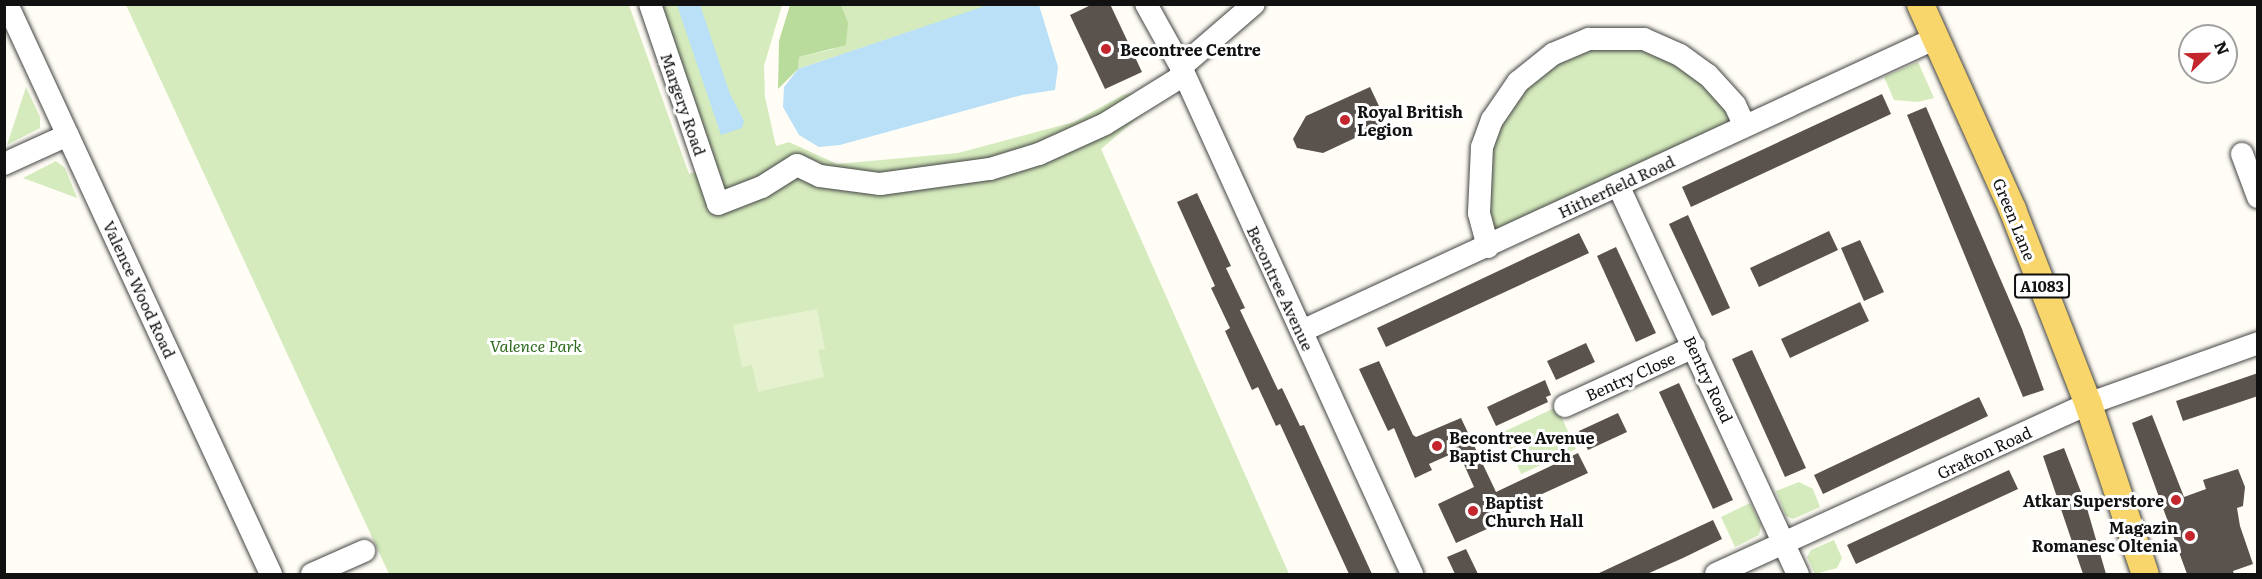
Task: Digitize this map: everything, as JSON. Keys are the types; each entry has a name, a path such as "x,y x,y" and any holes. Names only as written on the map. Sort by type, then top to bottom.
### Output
{"main road":[{"name":"Green Lane","path":"1920,4 2012,209 2088,404 2145,574"}],"street":[{"name":"Valence Wood Road","path":"7,4 272,574"},
{"name":"Margery Road","path":"650,4 718,204 762,187 797,165 820,176 880,184 990,170 1040,153 1105,124 1183,71"},
{"name":"Becontree Avenue","path":"1146,4 1183,71 1412,574"},
{"path":"1183,71 1254,4"},
{"name":"Hitherfield Road","path":"1302,331 1936,38"},
{"path":"1488,247 1479,213 1482,147 1492,120 1518,82 1553,54 1589,39 1644,39 1680,55 1708,75 1735,105 1745,126"},
{"path":"4,164 68,135"},
{"path":"2242,154 2258,197"},
{"name":"Bentry Road","path":"1617,185 1798,574"},
{"name":"Grafton Road","path":"1716,574 2088,404 2258,343"},
{"name":"Bentry Close","path":"1565,406 1694,347"},
{"path":"312,574 364,551"}],"green space":[{"name":"Valence Park","path":"126,5 629,5 689,174 713,166 656,5 782,5 764,66 765,97 776,146 789,142 837,164 958,153 1074,122 1123,95 1151,89 1154,104 1101,149 1289,574 389,574"},
{"path":"790,5 841,5 848,22 846,45 799,57 798,69 778,89 779,41"},
{"path":"841,5 991,5 798,69 799,57 833,49 848,22"},
{"path":"1589,39 1680,55 1745,126 1488,247 1478,176 1518,82"},
{"path":"1918,62 1934,98 1918,102 1894,100 1884,77"},
{"path":"26,87 40,117 40,128 7,145"},
{"path":"56,161 65,168 77,198 23,178"},
{"path":"817,309 825,349 818,350 824,377 758,392 752,365 742,367 733,325"},
{"path":"1557,407 1576,449 1521,474 1503,432"},
{"path":"1799,482 1813,489 1820,507 1793,519 1786,516 1776,491"},
{"path":"1750,503 1761,525 1759,535 1735,547 1721,517"},
{"path":"1834,540 1842,558 1837,568 1815,574 1807,557 1811,550"}],"water":[{"path":"991,4 1039,5 1058,67 1055,90 1022,95 840,145 819,147 799,135 783,107 784,87 798,69"},
{"path":"677,5 700,5 730,94 744,121 742,128 721,135"}],"building":[{"name":"Becontree Centre","path":"1093,4 1110,4 1142,72 1105,89 1070,15"},
{"name":"Royal British Legion","path":"1370,87 1387,123 1323,153 1297,148 1293,139 1306,116"},
{"path":"1882,94 1891,114 1691,207 1682,187"},
{"path":"1926,107 2022,329 2044,390 2023,397 1907,115"},
{"path":"1197,193 1231,266 1226,268 1245,308 1240,310 1278,390 1282,388 1300,426 1304,425 1372,574 1349,574 1280,424 1276,426 1258,387 1252,390 1225,331 1230,328 1211,288 1215,286 1177,202"},
{"path":"1688,215 1730,308 1712,316 1669,224"},
{"path":"1829,231 1838,250 1759,287 1750,268"},
{"path":"1579,233 1589,253 1386,347 1377,328"},
{"path":"1860,240 1884,292 1864,301 1841,248"},
{"path":"1616,247 1656,333 1636,342 1597,256"},
{"path":"1860,302 1869,321 1790,358 1781,339"},
{"path":"1586,343 1595,362 1556,380 1547,361"},
{"path":"1752,350 1806,468 1785,477 1732,359"},
{"path":"1379,361 1413,435 1416,437 1461,418 1496,492 1578,453 1588,473 1505,511 1509,519 1456,543 1438,504 1474,487 1458,451 1429,464 1432,470 1415,478 1394,428 1388,431 1359,369"},
{"path":"2258,373 2258,396 2183,421 2176,401"},
{"path":"1545,380 1551,395 1546,397 1548,402 1496,426 1487,407"},
{"path":"1679,383 1733,500 1713,509 1659,392"},
{"path":"1979,397 1988,416 1823,494 1814,475"},
{"path":"1618,413 1627,432 1588,450 1579,431"},
{"path":"2152,415 2184,497 2206,489 2203,480 2238,469 2245,487 2243,506 2237,508 2240,526 2253,564 2233,571 2234,574 2187,574 2132,423"},
{"path":"2064,448 2086,505 2106,574 2083,574 2043,456"},
{"path":"2009,470 2018,489 1856,564 1847,545"},
{"path":"1713,520 1722,539 1683,558 1647,574 1597,574"},
{"path":"1466,549 1478,574 1455,574 1447,557"}],"place":[{"name":"Becontree Centre","path":"1106,49"},
{"name":"Royal British Legion","path":"1345,120"},
{"name":"Becontree Avenue Baptist Church","path":"1437,446"},
{"name":"Atkar Superstore","path":"2176,500"},
{"name":"Baptist Church Hall","path":"1473,511"},
{"name":"Magazin Romanesc Oltenia","path":"2190,536"}]}
